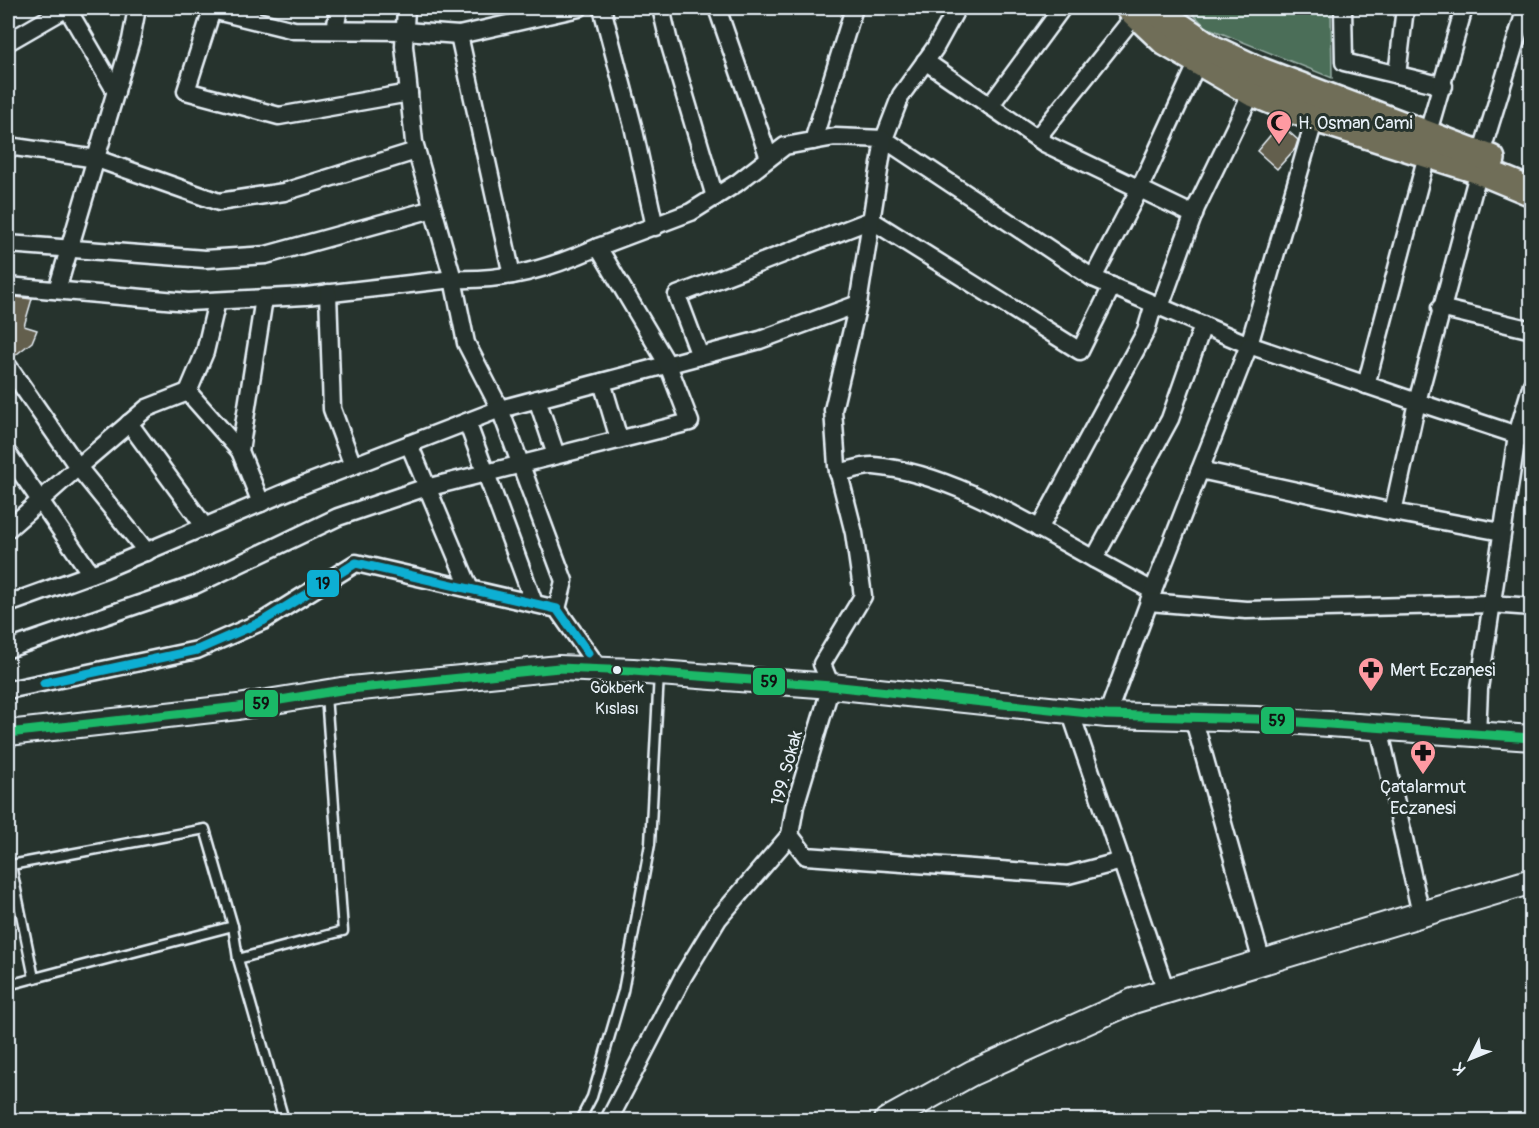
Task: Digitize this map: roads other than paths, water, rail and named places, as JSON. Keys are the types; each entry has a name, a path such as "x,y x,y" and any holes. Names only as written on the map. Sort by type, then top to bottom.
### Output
{"main road":[{"path":"1140,10 1166,42 1252,92 1315,118 1358,130 1428,144"},
{"path":"1140,10 1212,49 1259,71 1428,144 1480,162 1532,175"},
{"path":"1480,162 1532,192"},
{"path":"8,733 238,707 326,693 559,668 831,686 1107,715 1193,717 1532,738"},
{"path":"886,1120 972,1072 1132,1001 1532,881"}],"street":[{"path":"8,42 67,8 116,92"},
{"path":"57,290 97,159 137,8"},
{"path":"335,30 339,8"},
{"path":"406,8 409,93 416,150 453,279 466,343 500,409 564,581 557,609"},
{"path":"409,93 279,116 186,91 212,10 294,30 405,30 459,35 579,8"},
{"path":"602,8 633,126 655,227"},
{"path":"661,8 714,197"},
{"path":"717,8 770,158"},
{"path":"813,141 854,8"},
{"path":"831,686 822,664 863,596 854,533 838,473 833,410 858,304 884,139 901,95 926,62 957,8"},
{"path":"990,106 1062,8"},
{"path":"1343,8 1344,62 1444,86"},
{"path":"1397,75 1405,8"},
{"path":"1366,385 1464,8"},
{"path":"1393,512 1440,308 1526,8"},
{"path":"1037,138 1140,10"},
{"path":"459,35 512,275"},
{"path":"926,62 1037,138 1194,215"},
{"path":"1093,278 1139,190 1198,62"},
{"path":"1039,529 1146,331 1194,215 1252,92"},
{"path":"1107,715 1249,345 1315,118"},
{"path":"8,285 188,302 328,293 453,279 489,280 558,265 598,247 691,212 785,147 835,137 884,139 1093,278 1249,345 1524,437"},
{"path":"8,146 97,159 219,202 284,192 416,150"},
{"path":"8,244 205,259 266,255 433,209"},
{"path":"871,220 1080,351 1112,286"},
{"path":"700,356 677,295 871,220"},
{"path":"8,649 195,585 339,517 427,488 690,422 668,365 598,247"},
{"path":"328,293 332,409 353,466"},
{"path":"240,452 264,298"},
{"path":"8,529 147,408 188,393 205,352 217,301"},
{"path":"8,604 147,552 261,503 500,409 760,340 858,304"},
{"path":"1440,308 1532,330"},
{"path":"1094,559 1170,419 1203,325"},
{"path":"8,366 78,467 147,552"},
{"path":"602,382 619,438"},
{"path":"1477,735 1479,689 1502,532 1524,437 1532,384"},
{"path":"188,393 240,452 261,503"},
{"path":"537,399 556,455"},
{"path":"467,422 534,603"},
{"path":"129,423 205,527"},
{"path":"409,444 470,589"},
{"path":"8,454 91,574"},
{"path":"838,473 872,466 930,477 1039,529 1094,559 1151,597 1246,610 1491,604 1532,607"},
{"path":"1200,470 1393,512 1502,532"},
{"path":"8,690 197,650 263,621 356,563 557,609 600,670"},
{"name":"199. Sokak","path":"790,835 795,806 831,686"},
{"path":"1070,711 1166,991"},
{"path":"1193,717 1262,962"},
{"path":"1379,728 1420,914"},
{"path":"609,1120 684,975 718,919 790,835 806,856 1068,876 1122,861"}],"lane":[{"path":"580,1120 592,1097 623,991 650,844 659,673"},
{"path":"238,959 343,931 326,693"},
{"path":"34,978 11,865 205,829 233,926 238,959 284,1120"},
{"path":"8,985 233,926"}],"place":[{"name":"H. Osman Cami","path":"1279,146"},
{"name":"Gökberk Kıslası","path":"617,670"},
{"name":"Mert Eczanesi","path":"1371,693"},
{"name":"Çatalarmut Eczanesi","path":"1423,776"}]}
